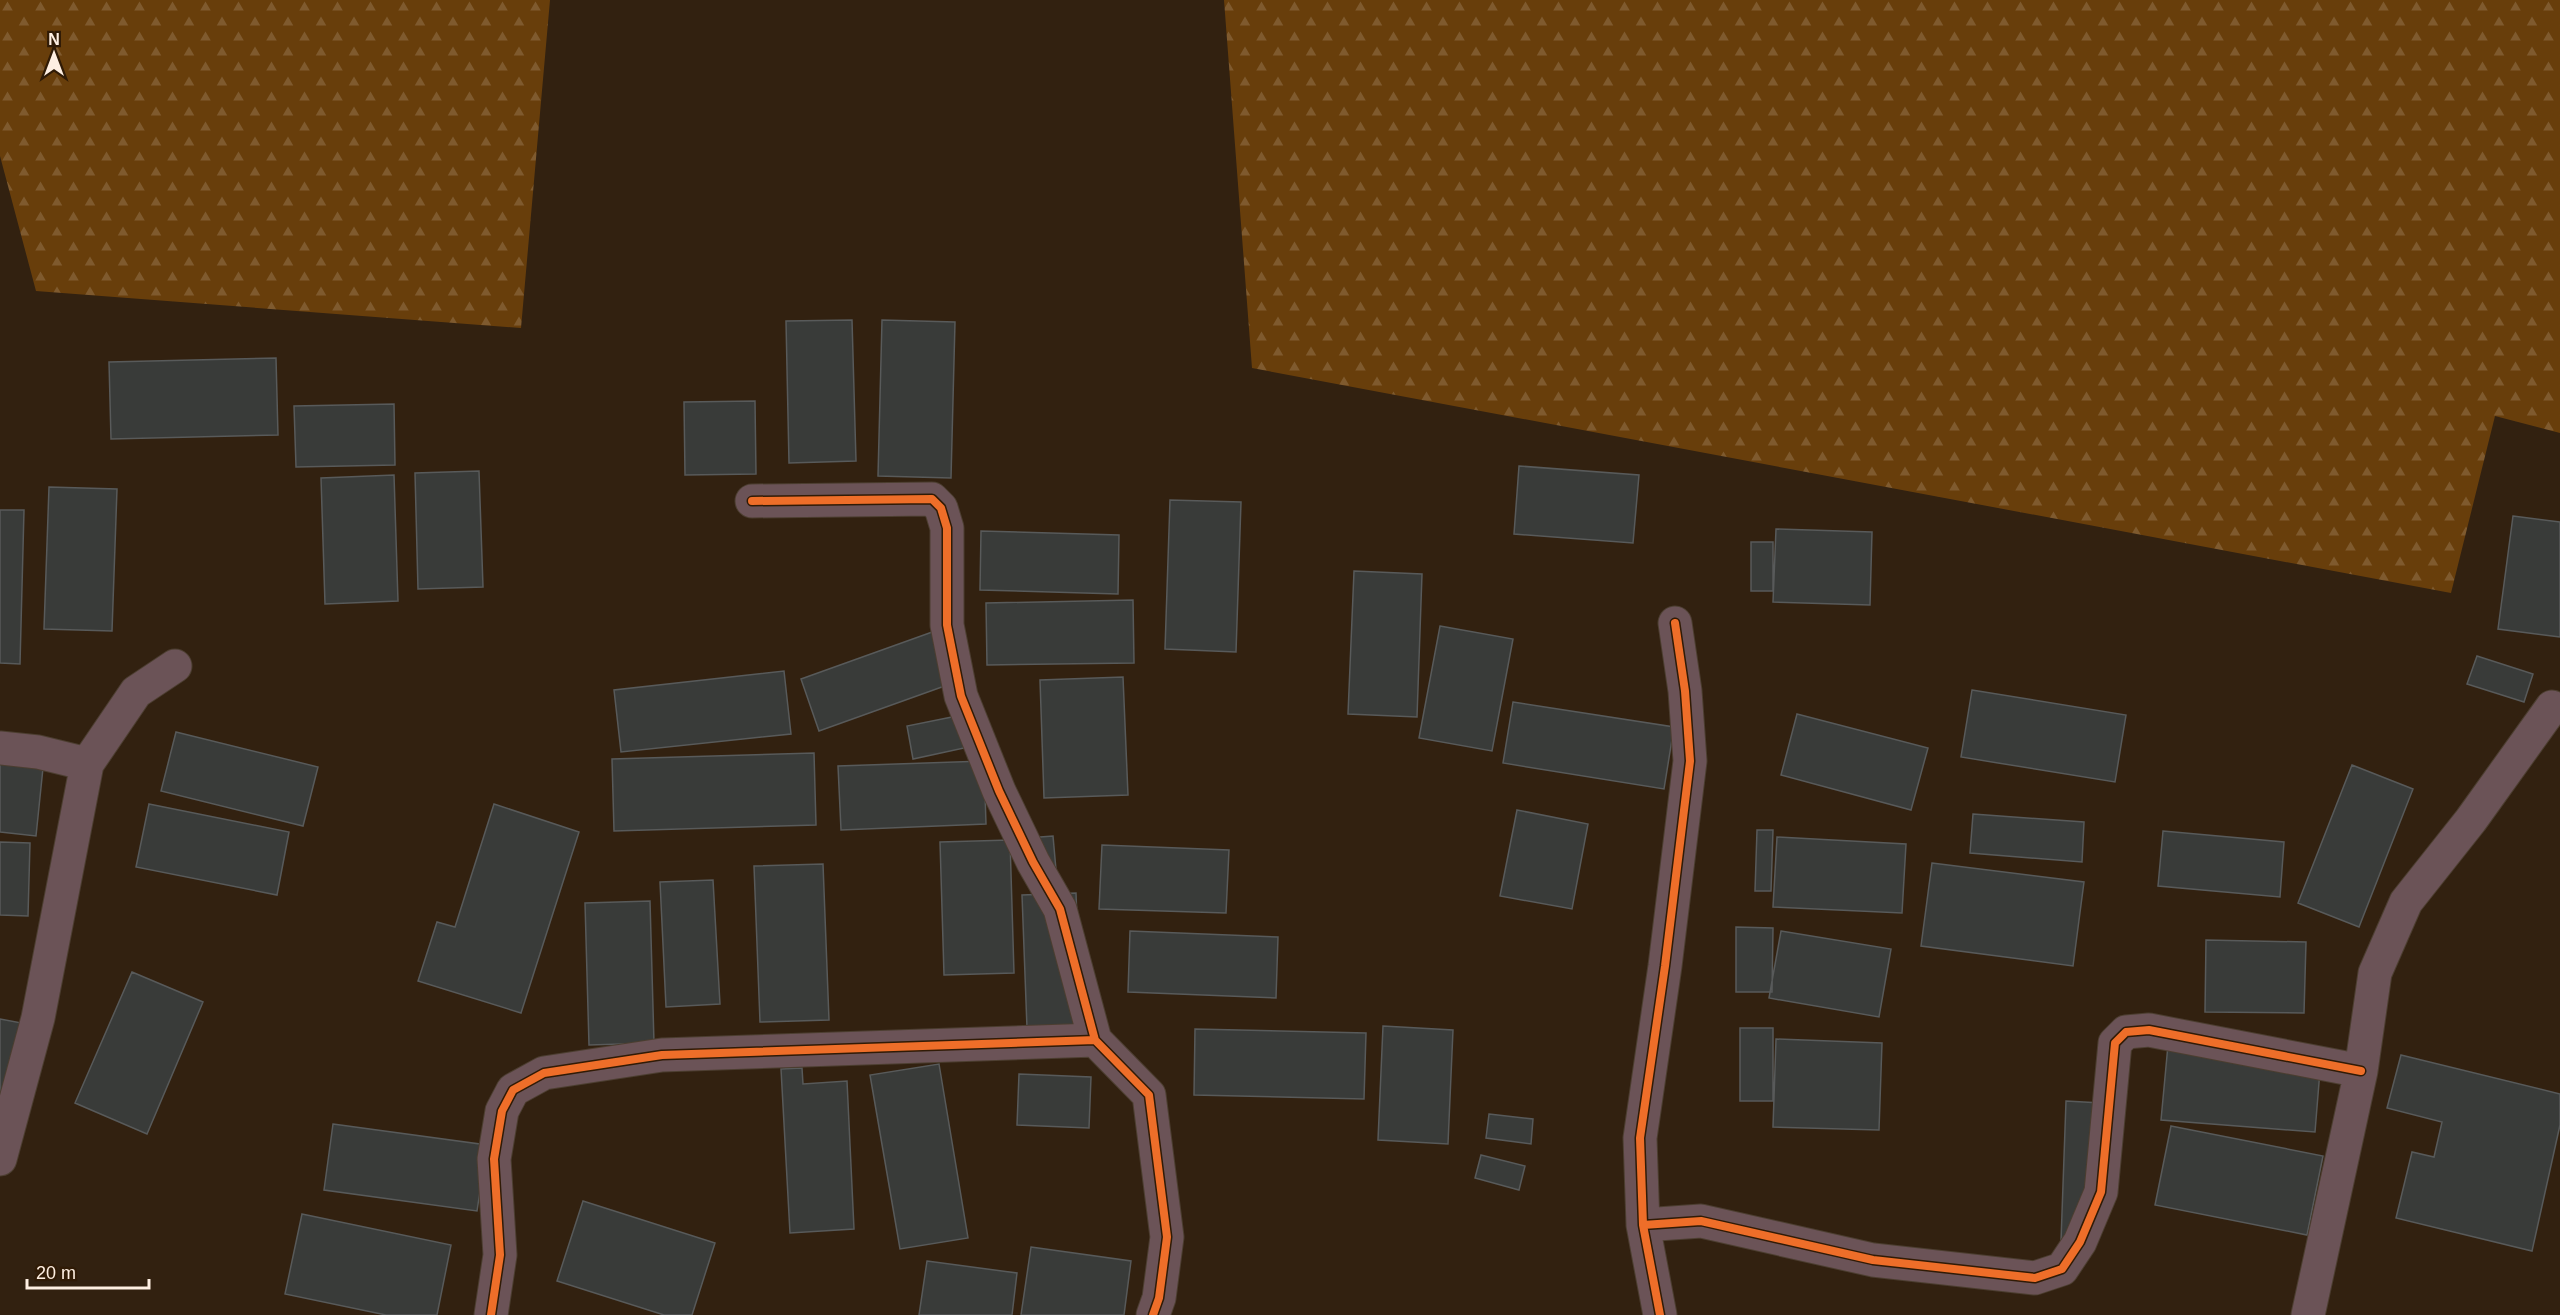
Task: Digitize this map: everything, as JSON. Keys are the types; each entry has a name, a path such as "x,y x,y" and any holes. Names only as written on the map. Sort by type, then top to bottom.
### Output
{"street":[{"path":"752,501 932,499 941,508 947,528 947,625 961,696 999,791 1033,862 1060,909 1095,1040 1149,1095 1167,1237 1159,1298 1153,1315"},
{"path":"1660,1315 1643,1225 1640,1138 1665,966 1690,761 1685,691 1675,623"},
{"path":"0,1159 38,1018 87,764 136,692 175,666"},
{"path":"2308,1315 2361,1071 2375,973 2406,902 2470,820 2552,707"},
{"path":"0,748 38,752 87,764"},
{"path":"1643,1225 1701,1221 1873,1260 2035,1278 2062,1269 2080,1242 2101,1192 2115,1042 2126,1032 2150,1030 2361,1071"},
{"path":"491,1315 500,1255 494,1159 502,1111 513,1090 544,1073 662,1055 1095,1040"}],"green space":[{"path":"0,0 550,0 521,328 36,291 0,156"},
{"path":"1224,0 2560,0 2560,433 2495,416 2451,593 1252,368"}],"building":[{"path":"852,320 856,461 789,463 786,321"},
{"path":"882,320 955,322 951,478 878,476"},
{"path":"276,358 278,435 111,439 109,362"},
{"path":"755,401 756,474 685,475 684,402"},
{"path":"394,404 395,465 296,467 294,406"},
{"path":"1519,466 1639,475 1633,543 1514,534"},
{"path":"479,471 483,587 418,589 415,473"},
{"path":"394,475 398,601 325,604 321,478"},
{"path":"49,487 117,489 112,631 44,629"},
{"path":"1170,500 1241,502 1236,652 1165,649"},
{"path":"0,510 24,510 20,664 0,663"},
{"path":"2513,516 2560,522 2560,637 2498,629"},
{"path":"1776,529 1872,532 1870,605 1773,602"},
{"path":"981,531 1119,535 1118,594 980,590"},
{"path":"1751,542 1773,542 1773,591 1751,591"},
{"path":"1354,571 1422,574 1417,717 1348,714"},
{"path":"1133,600 1134,663 987,665 986,603"},
{"path":"1440,626 1513,639 1492,751 1419,738"},
{"path":"935,631 953,683 819,731 801,679"},
{"path":"2477,656 2533,674 2524,702 2467,684"},
{"path":"784,671 791,734 621,752 614,690"},
{"path":"1123,677 1128,795 1044,798 1040,680"},
{"path":"1972,690 2126,715 2115,782 1961,757"},
{"path":"1513,702 1674,727 1664,789 1503,763"},
{"path":"972,713 978,745 913,759 907,726"},
{"path":"1797,714 1928,748 1911,810 1781,775"},
{"path":"176,732 318,767 303,826 161,791"},
{"path":"814,753 816,825 614,831 612,759"},
{"path":"984,761 986,824 841,830 838,766"},
{"path":"0,763 43,768 36,836 0,832"},
{"path":"2352,765 2413,789 2359,927 2298,903"},
{"path":"149,804 289,832 277,895 136,867"},
{"path":"494,804 579,832 521,1013 418,981 437,922 455,927"},
{"path":"1517,810 1588,824 1572,909 1500,896"},
{"path":"1973,814 2084,822 2082,862 1970,853"},
{"path":"1757,830 1773,830 1771,891 1755,891"},
{"path":"2163,831 2284,842 2280,897 2158,886"},
{"path":"1053,836 1057,881 1027,838"},
{"path":"1777,837 1906,844 1902,913 1773,907"},
{"path":"1010,840 1014,973 944,975 940,842"},
{"path":"0,842 30,843 28,916 0,915"},
{"path":"1102,845 1229,850 1226,913 1099,909"},
{"path":"1932,863 2084,882 2073,966 1921,946"},
{"path":"823,864 829,1020 760,1022 754,866"},
{"path":"713,880 720,1004 666,1007 660,882"},
{"path":"1076,893 1081,1026 1027,1028 1022,895"},
{"path":"650,901 654,1043 589,1045 585,903"},
{"path":"1736,927 1773,928 1772,992 1736,992"},
{"path":"1130,931 1278,937 1276,998 1128,992"},
{"path":"1781,931 1891,949 1879,1017 1769,998"},
{"path":"2206,940 2306,942 2304,1013 2205,1012"},
{"path":"132,972 203,1002 147,1134 75,1103"},
{"path":"0,1019 27,1024 0,1151"},
{"path":"1383,1026 1453,1030 1448,1144 1378,1140"},
{"path":"1740,1028 1773,1028 1773,1101 1740,1101"},
{"path":"1195,1029 1366,1033 1364,1099 1194,1095"},
{"path":"1776,1039 1882,1043 1879,1130 1773,1127"},
{"path":"2168,1045 2321,1058 2315,1132 2161,1120"},
{"path":"2401,1055 2560,1094 2560,1125 2532,1251 2396,1218 2412,1152 2434,1157 2442,1122 2387,1108"},
{"path":"939,1064 968,1238 900,1249 870,1075"},
{"path":"802,1068 803,1084 847,1081 854,1229 790,1233 781,1069"},
{"path":"1019,1074 1091,1077 1089,1128 1017,1125"},
{"path":"2066,1101 2101,1103 2095,1243 2061,1241"},
{"path":"1489,1114 1533,1119 1531,1144 1486,1138"},
{"path":"333,1124 487,1145 477,1211 324,1190"},
{"path":"2171,1126 2323,1156 2307,1235 2155,1205"},
{"path":"1481,1155 1525,1166 1519,1190 1475,1178"},
{"path":"583,1201 715,1243 692,1315 664,1315 557,1281"},
{"path":"302,1214 451,1245 437,1315 386,1315 285,1294"},
{"path":"1031,1247 1131,1261 1124,1315 1021,1315"},
{"path":"927,1261 1017,1273 1012,1315 919,1315"}],"cycle path":[{"path":"752,501 932,499 941,508 947,528 947,625 961,696 999,791 1033,862 1060,909 1095,1040 1149,1095 1167,1237 1159,1298 1153,1315"},
{"path":"1660,1315 1643,1225 1640,1138 1665,966 1690,761 1685,691 1675,623"},
{"path":"1643,1225 1701,1221 1873,1260 2035,1278 2062,1269 2080,1242 2101,1192 2115,1043 2126,1032 2149,1030 2361,1071"},
{"path":"491,1315 500,1255 494,1159 502,1111 513,1090 544,1073 662,1055 1095,1040"}]}
